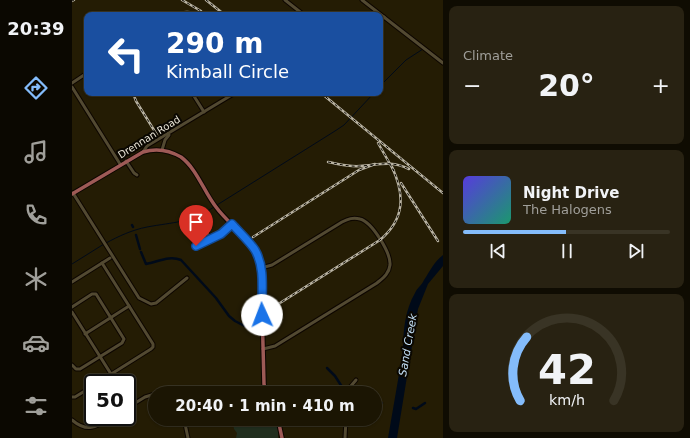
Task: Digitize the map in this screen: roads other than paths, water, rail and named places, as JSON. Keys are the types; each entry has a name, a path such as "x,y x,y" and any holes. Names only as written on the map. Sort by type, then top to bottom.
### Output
{"main road":[{"path":"143,152 162,150 175,154 187,163 218,211 232,224 254,249 259,259 261,268 264,386"},
{"name":"Drennan Road","path":"73,193 120,164 143,152"},
{"path":"279,426 282,438"}],"street":[{"path":"285,0 300,12"},
{"path":"362,0 378,12"},
{"path":"384,17 443,63"},
{"path":"72,83 84,75"},
{"path":"72,87 120,164"},
{"path":"194,96 204,112"},
{"name":"Drennan Road","path":"143,152 147,146 230,96"},
{"path":"162,150 165,140 170,133"},
{"path":"126,161 137,175"},
{"path":"73,193 104,240 139,298 151,304 160,302 187,278"},
{"path":"261,268 272,265 350,218 359,219 367,223 381,242 388,254 390,262 388,272 384,277 275,346 263,349"},
{"path":"210,239 203,223 192,227 196,246 221,234 232,224"},
{"path":"72,282 110,258"},
{"path":"72,312 111,374 153,347 153,344 102,263"},
{"path":"72,307 95,294 111,317 124,340 78,370 72,365"},
{"path":"85,334 129,306"},
{"path":"351,386 356,380"},
{"path":"72,396 75,397 84,392"},
{"path":"136,402 148,396"},
{"path":"72,420 79,426 92,428 99,426"},
{"path":"185,426 188,438"},
{"path":"345,438 346,426"}],"water":[{"name":"Sand Creek","path":"443,255 443,266 428,284 418,309 397,438 388,438 403,351 405,321 409,306 417,290"}],"waterway":[{"path":"383,83 406,60 423,49"},
{"path":"217,205 344,125 371,96"},
{"path":"106,243 136,230 189,219 214,207"},
{"path":"136,235 140,249"},
{"path":"72,264 104,244"},
{"path":"141,252 146,264 172,258 181,260 216,298 229,316 235,321 256,332"},
{"path":"327,368 335,376 341,386"},
{"path":"413,408 416,409 425,403"}],"railway":[{"path":"182,0 201,11"},
{"path":"206,0 221,12"},
{"path":"134,96 157,135"},
{"path":"325,96 443,193"},
{"path":"378,143 394,171"},
{"path":"328,162 356,166 390,164 409,169"},
{"path":"253,237 359,170 375,164"},
{"path":"272,308 380,240 388,232 398,215 401,197 392,167"},
{"path":"401,183 438,241"}]}
